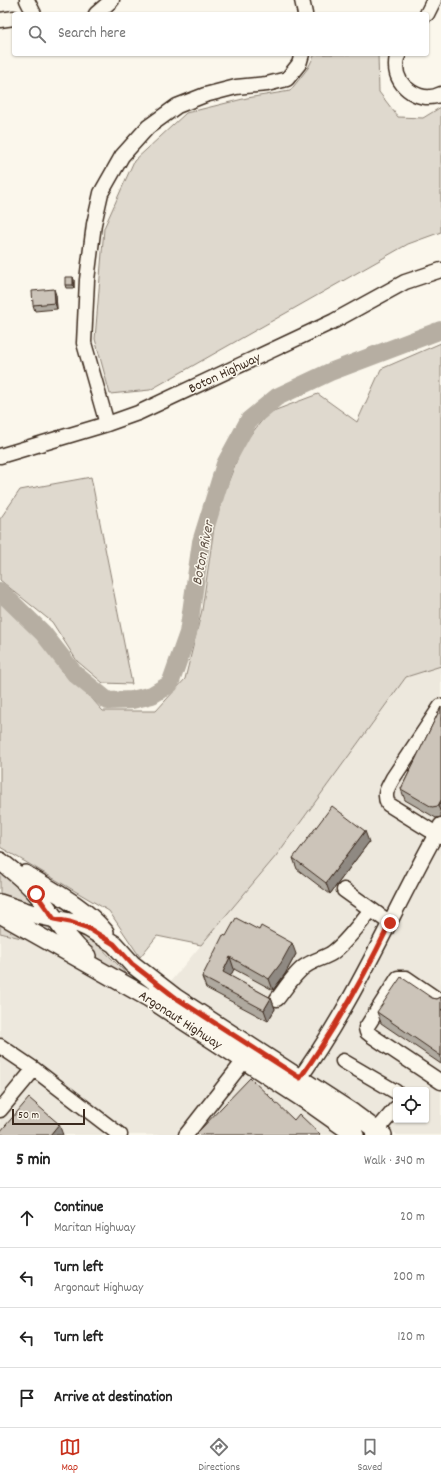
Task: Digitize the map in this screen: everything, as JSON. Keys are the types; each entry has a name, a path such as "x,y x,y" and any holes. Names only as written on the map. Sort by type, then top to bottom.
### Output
{"main road":[{"path":"0,860 24,881 36,894 79,950 123,983"},
{"path":"0,860 83,910 98,924 114,944"},
{"name":"Argonaut Highway","path":"0,903 19,910 70,922 88,928 114,944 132,964 249,1054"},
{"name":"Argonaut Highway","path":"0,914 249,1054 295,1084 355,1135"},
{"name":"Argonaut Highway","path":"332,1116 378,1134"}],"street":[{"path":"27,0 33,12"},
{"path":"98,12 112,0"},
{"path":"302,0 305,12"},
{"path":"428,12 434,0"},
{"path":"0,20 12,18"},
{"path":"107,424 84,343 87,280 94,224 101,193 122,156 148,127 177,106 217,91 236,87 267,84 286,79 300,64 302,56"},
{"path":"397,56 396,70 402,83 411,92 422,97 441,94"},
{"name":"Boton Highway","path":"0,456 107,424 138,413 334,321 405,282 441,270"},
{"path":"295,1084 321,1048 378,947 439,832 388,804 385,798 387,787 441,706"},
{"path":"344,890 390,923"},
{"path":"276,999 298,972 307,965 320,960 333,952 371,910"},
{"path":"441,1002 406,978 398,978 366,1028 367,1032 372,1036 441,1082"},
{"path":"0,1046 34,1069 118,1134"},
{"path":"186,1135 249,1054"},
{"path":"343,1061 393,1090"},
{"path":"0,1110 34,1069"},
{"path":"378,1134 393,1112"}],"shaded area":[{"path":"314,56 378,56 379,92 398,117 423,118 441,107 441,232 408,244 150,390 110,394 95,339 104,228 134,161 186,113 247,98 290,91 308,68"},
{"path":"441,343 441,666 406,677 276,856 201,945 157,936 140,957 109,911 0,847 0,601 37,638 103,711 156,711 185,679 202,610 216,514 243,444 268,413 318,394 357,422 381,369"},
{"path":"91,477 132,684 103,683 77,661 52,622 0,580 0,519 20,490"},
{"path":"441,666 441,1135 397,1135 387,1126 316,1077 170,982 276,856 406,677"},
{"path":"0,871 14,880 43,913 0,898"},
{"path":"50,897 75,914 55,915"},
{"path":"0,921 34,941 0,933"},
{"path":"25,921 54,927 63,940"},
{"path":"64,928 80,933 92,940 102,948 126,975 91,955"},
{"path":"0,934 36,942 240,1066 344,1135 0,1135"}],"building":[{"path":"65,277 73,277 73,285 65,285"},
{"path":"54,289 55,303 33,305 32,291"},
{"path":"441,707 441,800 438,806 432,807 401,789"},
{"path":"332,806 365,831 326,883 293,858"},
{"path":"236,918 259,930 261,926 292,943 281,963 269,979 230,957 223,972 271,998 264,1010 202,977 223,935 226,936"},
{"path":"401,977 432,998 437,999 441,997 441,1056 377,1012"},
{"path":"250,1078 294,1120 299,1114 320,1134 199,1135 197,1133"},
{"path":"29,1098 59,1124 50,1135 0,1135 0,1132"}],"waterway":[{"name":"Boton River","path":"0,591 43,633 75,674 108,701 132,700 152,695 170,684 188,633 201,542 225,464 249,420 277,397 330,372 441,330"}],"route":[{"path":"36,894 54,919 78,924 88,928 114,944 132,964 176,998 300,1078 321,1048 390,923"}]}
